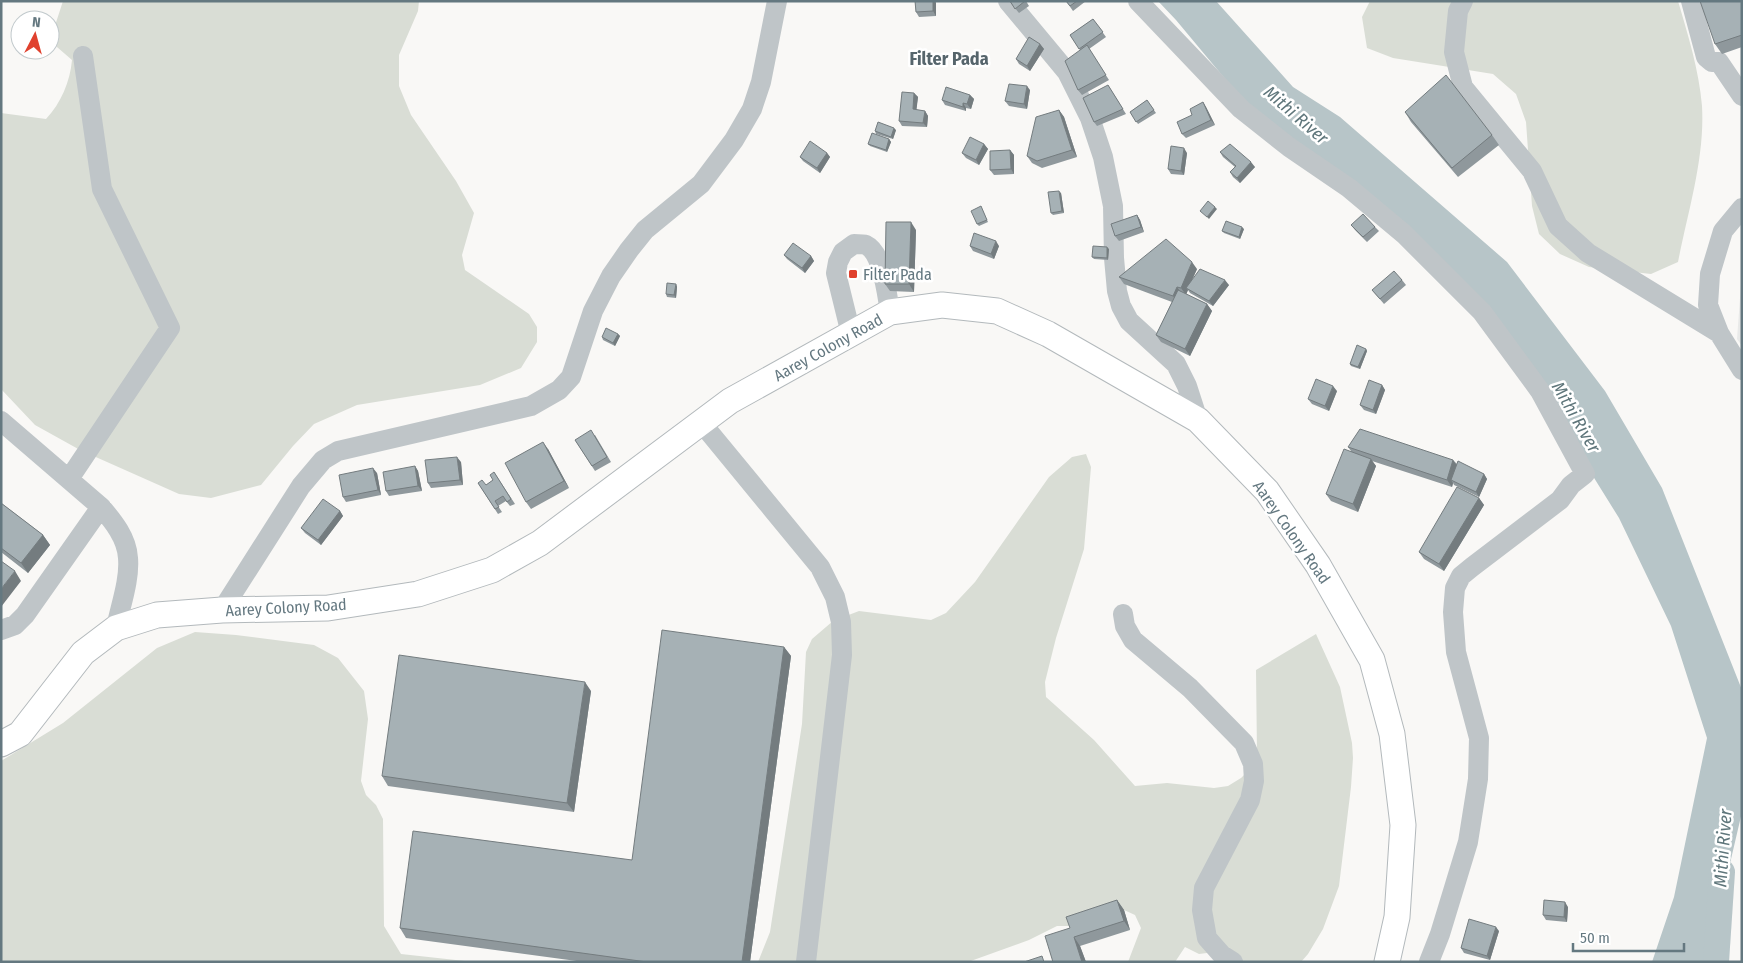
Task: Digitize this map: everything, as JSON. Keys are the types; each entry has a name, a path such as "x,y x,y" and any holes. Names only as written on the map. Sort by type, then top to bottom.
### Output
{"main road":[{"name":"Aarey Colony Road","path":"1,744 20,734 83,652 116,628 157,615 222,610 328,608 418,594 492,570 540,543 700,421 730,401 890,312 942,305 997,311 1048,334 1198,420 1267,491 1318,565 1372,660 1392,734 1403,825 1397,917 1387,962"}],"street":[{"path":"222,610 302,486 323,460 338,451 531,406 559,390 571,377 593,311 610,276 645,230 701,184 734,140 752,108 761,82 777,1"},
{"path":"1008,1 1067,72 1090,118 1103,157 1113,206 1114,258 1117,291 1121,306 1129,321 1176,364 1187,386 1198,420"},
{"path":"1138,1 1241,109 1289,147 1349,188 1404,234 1482,312 1540,391 1585,474 1572,485 1560,500 1461,576 1455,588 1453,612 1456,652 1479,738 1478,779 1468,842 1440,934 1429,962"},
{"path":"1463,1 1458,10 1454,52 1463,87 1532,171 1558,226 1588,253 1719,333"},
{"path":"1691,1 1706,57 1712,62 1719,62 1742,96"},
{"path":"69,479 170,328 102,189 82,56"},
{"path":"1742,208 1723,231 1710,274 1708,305 1719,333 1742,370"},
{"path":"851,334 836,273 838,262 843,252 854,244 866,245 876,254 882,270 890,312"},
{"path":"1,420 101,507 112,520 123,539 128,558 126,583 116,628"},
{"path":"700,421 820,567 835,597 841,622 841,665 806,962"},
{"path":"1,630 15,624 25,615 101,507"},
{"path":"1123,614 1125,626 1133,640 1190,688 1232,730 1244,743 1253,764 1254,781 1250,800 1204,888 1202,910 1208,938 1222,955 1233,962"}],"shaded area":[{"path":"63,1 419,1 418,11 399,55 399,86 411,115 456,181 474,213 462,255 465,270 529,314 537,327 537,342 521,368 480,385 357,405 314,424 261,485 211,498 179,494 80,450 35,425 1,389 1,113 46,119 60,99 67,84 72,60 60,50 60,10"},
{"path":"1370,1 1678,1 1693,53 1698,79 1702,106 1702,126 1698,165 1678,262 1651,274 1589,267 1560,254 1539,234 1532,206 1526,122 1516,94 1493,74 1393,58 1367,48 1362,17"},
{"path":"1742,271 1742,346 1737,339"},
{"path":"1086,454 1091,467 1084,549 1056,638 1045,682 1046,697 1094,740 1135,786 1167,783 1214,788 1228,786 1241,778 1251,768 1257,755 1256,670 1316,634 1340,687 1352,743 1351,787 1339,886 1323,929 1308,954 1301,962 1225,962 1215,952 1199,954 1185,947 1175,962 1128,962 1141,928 1135,915 1124,910 1073,926 1057,926 1029,940 968,962 758,962 770,932 802,724 806,652 812,639 833,621 859,611 931,620 946,613 975,582 1049,477 1072,457"},
{"path":"195,632 314,645 338,658 364,691 368,719 361,781 366,795 376,805 383,819 384,926 401,954 474,962 1,962 1,761 63,723 157,648"}],"water":[{"path":"1158,1 1216,1 1293,87 1340,117 1507,262 1605,391 1662,488 1742,690 1742,812 1707,962 1652,962 1674,897 1707,738 1671,626 1619,518 1486,304 1246,104"}],"building":[{"path":"915,1 933,1 933,11 916,12"},
{"path":"1010,1 1025,1 1015,9"},
{"path":"1066,1 1077,1 1070,6"},
{"path":"1700,1 1742,1 1742,35 1715,44"},
{"path":"1093,19 1103,32 1079,49 1070,35"},
{"path":"1029,37 1040,44 1027,66 1016,59"},
{"path":"1087,45 1106,75 1078,90 1065,61"},
{"path":"1446,75 1492,135 1452,168 1405,112"},
{"path":"1009,84 1027,86 1024,104 1005,101"},
{"path":"1108,85 1123,109 1094,122 1083,98"},
{"path":"946,87 970,95 967,104 963,103 963,107 942,100"},
{"path":"902,92 914,93 913,109 925,111 923,123 899,121"},
{"path":"1147,100 1154,110 1136,122 1130,112"},
{"path":"1203,102 1211,120 1182,134 1177,122 1192,115 1190,109"},
{"path":"1059,110 1072,150 1037,161 1027,156 1036,117"},
{"path":"878,122 894,128 891,137 875,131"},
{"path":"872,133 889,139 886,150 868,144"},
{"path":"970,137 984,144 976,160 962,153"},
{"path":"810,141 827,153 817,168 800,157"},
{"path":"1230,144 1251,162 1237,178 1230,172 1236,166 1220,152"},
{"path":"1171,146 1184,148 1181,171 1168,169"},
{"path":"1010,150 1011,169 990,170 990,151"},
{"path":"1059,191 1062,211 1051,213 1048,192"},
{"path":"1208,201 1215,207 1207,217 1200,211"},
{"path":"981,206 987,220 977,224 971,211"},
{"path":"1363,214 1375,227 1363,237 1351,225"},
{"path":"1137,215 1141,227 1115,236 1111,224"},
{"path":"1226,221 1242,227 1239,237 1222,231"},
{"path":"886,222 911,222 909,284 885,284"},
{"path":"974,233 996,241 991,254 970,246"},
{"path":"1166,239 1192,262 1181,288 1177,287 1173,296 1119,277"},
{"path":"793,243 811,256 802,268 784,255"},
{"path":"1093,246 1107,247 1107,258 1092,257"},
{"path":"1200,269 1225,280 1209,301 1186,288"},
{"path":"1394,271 1402,280 1380,299 1372,290"},
{"path":"667,283 676,284 674,295 666,294"},
{"path":"1178,290 1207,304 1185,349 1156,335"},
{"path":"606,328 618,334 613,343 602,337"},
{"path":"1357,345 1366,349 1358,367 1350,364"},
{"path":"1316,379 1333,386 1325,406 1308,399"},
{"path":"1369,380 1382,385 1373,410 1360,405"},
{"path":"1360,429 1453,460 1447,480 1348,447"},
{"path":"591,430 607,457 592,466 575,440"},
{"path":"543,442 564,481 526,502 505,463"},
{"path":"1344,449 1371,459 1353,504 1326,494"},
{"path":"457,457 460,480 428,483 425,460"},
{"path":"1458,461 1484,474 1476,492 1451,480"},
{"path":"415,466 418,486 386,491 383,472"},
{"path":"373,468 378,490 343,497 339,475"},
{"path":"494,472 511,499 507,502 503,496 495,501 499,507 495,509 478,483 482,480 486,485 493,480 490,475"},
{"path":"1457,487 1479,498 1439,564 1419,552"},
{"path":"323,499 340,511 318,540 301,528"},
{"path":"1,503 43,535 21,563 1,548"},
{"path":"1,561 15,571 1,589"},
{"path":"662,630 784,647 742,962 647,962 400,928 413,831 632,860"},
{"path":"399,655 585,682 567,803 382,776"},
{"path":"1117,900 1124,921 1074,937 1082,962 1053,962 1045,936 1070,928 1066,917"},
{"path":"1544,900 1565,902 1564,917 1543,915"},
{"path":"1469,919 1496,927 1487,956 1461,948"},
{"path":"1042,956 1044,962 1024,962"}],"waterway":[{"name":"Mithi River","path":"1716,962 1722,872"}],"place":[{"name":"Filter Pada","path":"853,274"}],"district":[{"name":"Filter Pada","path":"949,59"}]}
